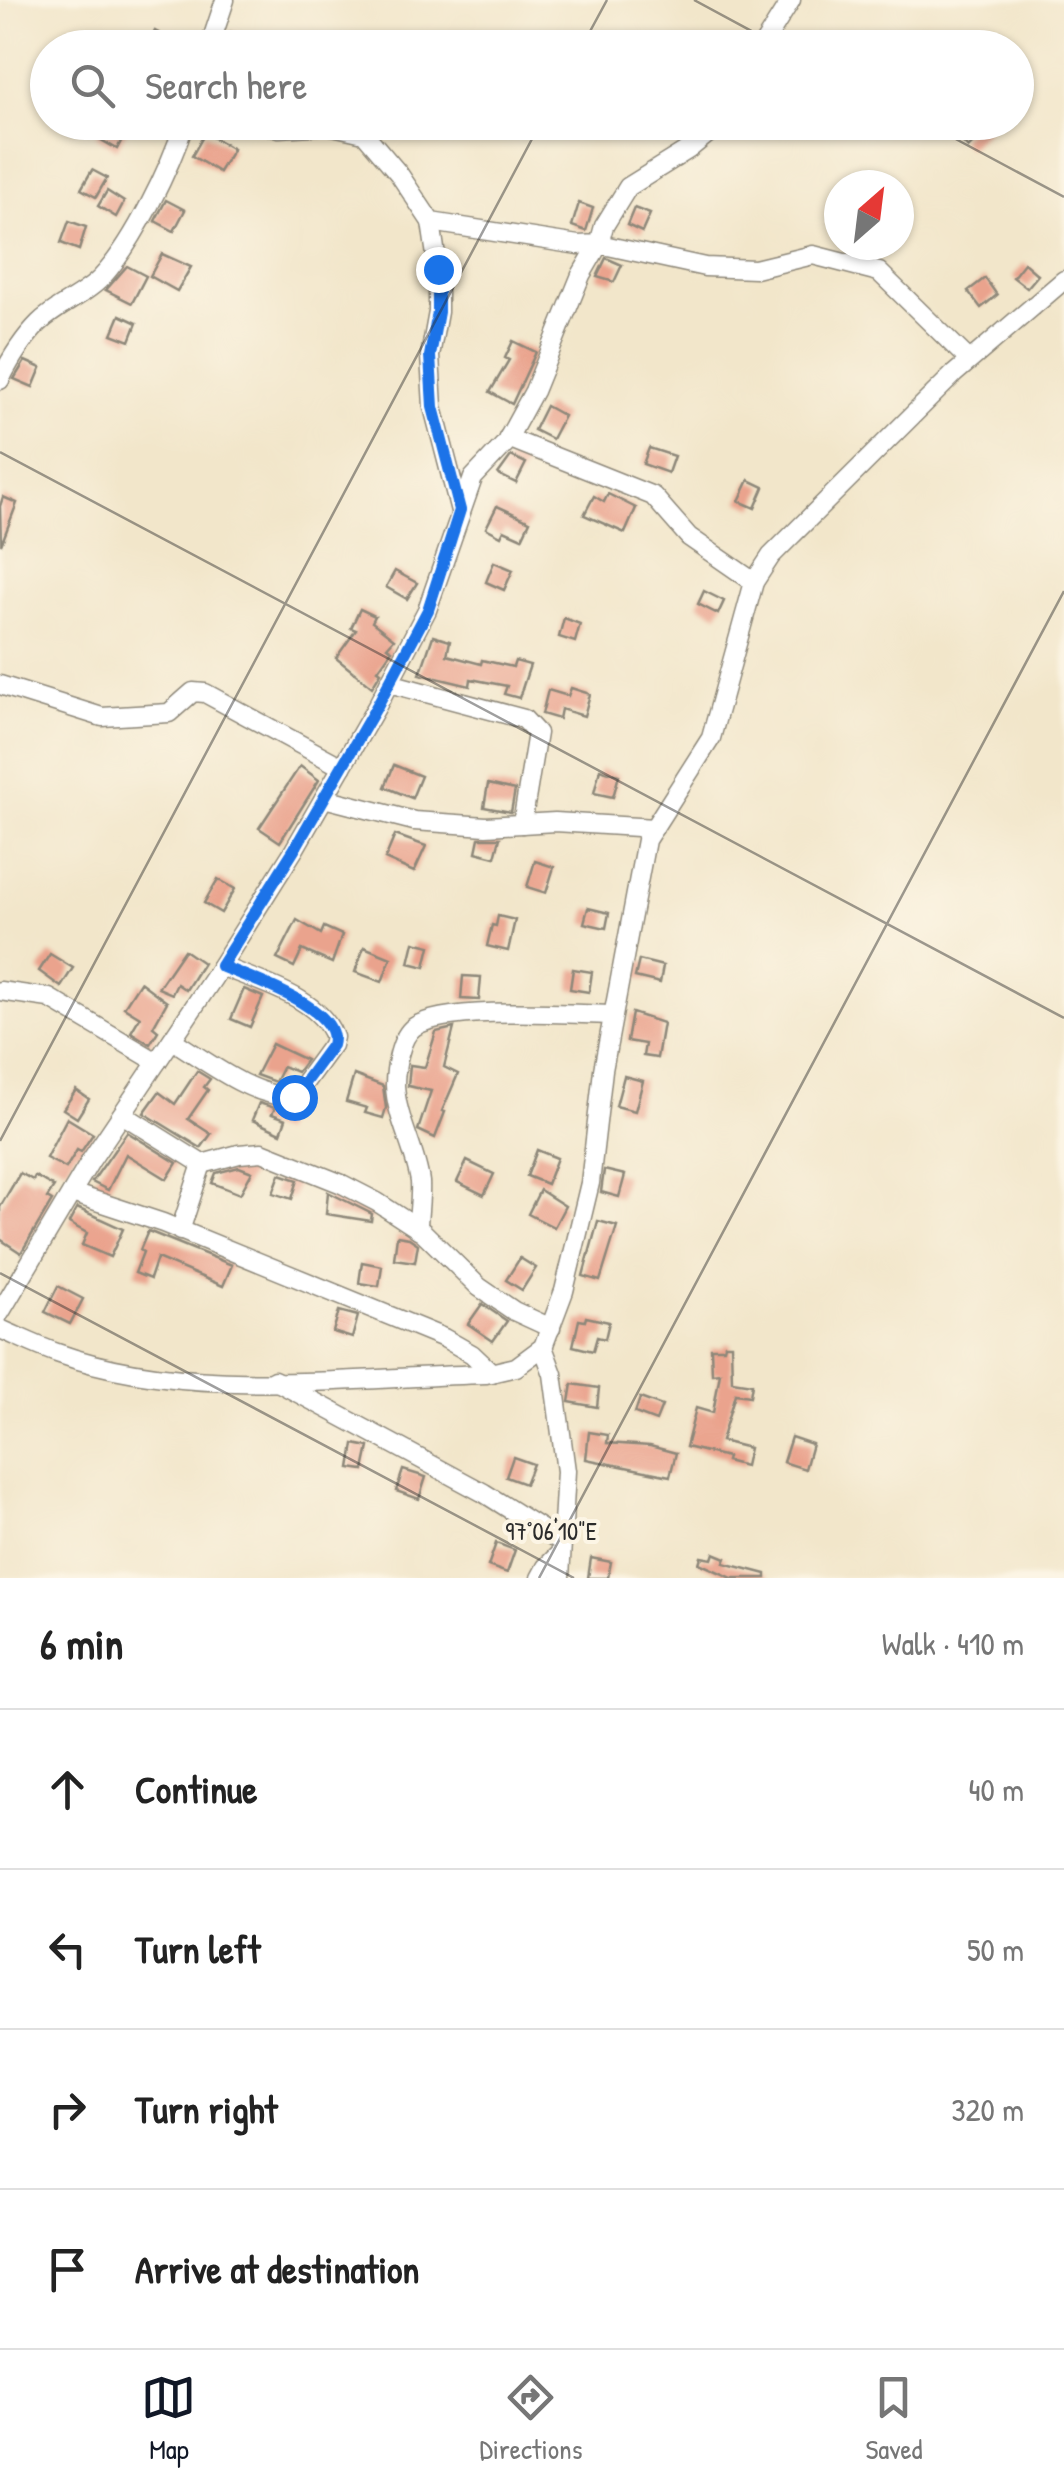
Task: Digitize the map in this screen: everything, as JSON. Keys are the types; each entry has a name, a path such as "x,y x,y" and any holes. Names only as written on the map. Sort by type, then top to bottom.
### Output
{"street":[{"path":"216,30 225,0"},
{"path":"773,30 792,0"},
{"path":"0,380 40,322 100,280 127,242 178,140"},
{"path":"369,140 399,174 431,222 438,269 438,312 430,356 433,407 460,510"},
{"path":"0,1312 122,1114 221,966 389,683 428,610 473,478 508,438 534,391 604,226 628,187 699,140"},
{"path":"431,222 578,245 598,244 705,267 755,269 813,255 879,272 969,360"},
{"path":"0,1329 58,1354 137,1372 208,1381 492,1373 516,1367 543,1347 564,1291 590,1183 637,874 646,840 712,738 754,582 770,556 969,360 1064,280"},
{"path":"508,438 652,496 688,538 754,582"},
{"path":"389,683 508,714 534,726 538,733 522,824"},
{"path":"0,685 102,716 170,713 192,692 205,694 342,767"},
{"path":"324,798 414,820 486,826 555,822 654,828"},
{"path":"172,1040 220,1069 281,1097 294,1097 303,1088 332,1045 334,1037 322,1014 221,966"},
{"path":"0,991 49,998 157,1062"},
{"path":"418,1229 420,1182 395,1087 406,1036 414,1027 450,1016 512,1012 614,1015"},
{"path":"122,1114 202,1164 262,1152 288,1160 377,1202 418,1229 479,1287 514,1311 550,1328"},
{"path":"180,1231 202,1164"},
{"path":"72,1193 180,1231 444,1338 472,1354 492,1373"},
{"path":"543,1347 553,1374 566,1470 560,1578"},
{"path":"274,1380 469,1484 562,1547"},
{"path":"540,1578 562,1547"}],"building":[{"path":"101,140 122,140 117,149"},
{"path":"201,140 217,140 233,149 219,172 192,156"},
{"path":"92,170 107,178 96,197 81,189"},
{"path":"107,191 124,202 116,217 98,206"},
{"path":"166,200 185,210 174,231 155,221"},
{"path":"579,203 593,208 586,231 572,226"},
{"path":"634,208 650,214 642,232 627,225"},
{"path":"69,221 86,227 79,250 61,243"},
{"path":"162,254 191,267 177,291 150,276"},
{"path":"606,258 622,265 614,282 597,277"},
{"path":"1024,263 1038,275 1027,288 1013,277"},
{"path":"127,266 146,276 132,303 106,290"},
{"path":"985,278 997,295 981,308 968,291"},
{"path":"120,315 137,323 130,341 112,334"},
{"path":"513,341 536,352 512,404 490,392 509,360 505,358"},
{"path":"25,361 41,368 33,387 14,379"},
{"path":"546,406 564,416 552,439 534,430"},
{"path":"649,448 674,456 668,473 643,464"},
{"path":"511,456 526,463 516,483 498,474"},
{"path":"749,480 764,487 755,508 739,501"},
{"path":"608,494 636,508 625,533 584,515 594,496 604,502"},
{"path":"3,497 17,503 1,545 0,506"},
{"path":"497,506 530,521 522,538 504,530 501,536 486,528"},
{"path":"494,562 513,570 504,590 486,582"},
{"path":"395,571 417,583 407,599 386,587"},
{"path":"704,591 724,601 718,614 698,604"},
{"path":"360,609 375,616 372,622 394,639 387,647 392,650 372,687 336,658 356,630 351,628"},
{"path":"564,618 580,624 575,642 559,637"},
{"path":"433,636 450,641 447,655 481,664 482,660 513,667 515,661 530,665 519,698 504,694 507,686 471,679 470,686 420,674"},
{"path":"571,688 590,694 584,716 561,709 559,719 542,714 548,690 568,696"},
{"path":"394,765 421,776 412,798 385,787"},
{"path":"300,766 319,780 280,842 259,828"},
{"path":"600,769 619,775 613,797 594,793"},
{"path":"488,784 515,790 511,812 484,807"},
{"path":"395,835 426,846 414,872 385,859"},
{"path":"479,838 500,838 495,857 476,852"},
{"path":"535,861 554,867 546,893 527,887"},
{"path":"218,879 235,889 221,913 204,903"},
{"path":"588,908 609,913 606,928 584,923"},
{"path":"498,916 515,920 508,951 487,946"},
{"path":"297,920 321,934 324,927 342,935 332,963 302,950 294,967 277,959"},
{"path":"414,942 430,946 425,967 409,963"},
{"path":"364,947 391,958 382,982 355,972"},
{"path":"184,950 203,963 186,990 177,984 172,994 158,988"},
{"path":"50,954 73,968 61,987 39,971"},
{"path":"639,960 663,966 660,983 635,977"},
{"path":"573,969 592,972 589,992 570,989"},
{"path":"463,976 481,977 479,1000 461,999"},
{"path":"140,982 167,1002 153,1027 158,1031 150,1044 131,1032 140,1017 124,1007"},
{"path":"244,989 263,997 250,1027 231,1019"},
{"path":"632,1013 663,1023 657,1058 643,1056 645,1044 627,1041"},
{"path":"454,1028 444,1067 458,1074 435,1138 418,1130 431,1091 408,1086 410,1065 425,1067 436,1032"},
{"path":"272,1044 306,1060 297,1072 283,1066 275,1082 256,1075"},
{"path":"197,1071 210,1079 204,1087 208,1090 188,1119 211,1134 201,1148 144,1113 159,1092 175,1104"},
{"path":"354,1075 383,1086 383,1118 346,1102"},
{"path":"624,1076 643,1081 635,1111 616,1106"},
{"path":"76,1090 89,1099 77,1118 63,1109"},
{"path":"259,1103 275,1108 272,1114 286,1119 281,1133 252,1120"},
{"path":"67,1118 93,1134 66,1168 46,1158"},
{"path":"127,1132 177,1163 167,1179 126,1154 108,1190 92,1182"},
{"path":"537,1150 557,1158 547,1184 527,1176"},
{"path":"467,1161 494,1174 484,1195 457,1182"},
{"path":"239,1167 252,1172 240,1194 212,1183 216,1173"},
{"path":"604,1170 625,1175 619,1197 601,1192"},
{"path":"20,1173 54,1187 47,1198 52,1201 21,1253 0,1239 0,1207"},
{"path":"280,1174 298,1180 292,1199 273,1193"},
{"path":"540,1190 565,1206 554,1227 528,1214"},
{"path":"328,1192 372,1214 371,1221 326,1214"},
{"path":"77,1208 123,1229 110,1257 82,1245 87,1233 69,1223"},
{"path":"598,1221 617,1226 600,1281 583,1276"},
{"path":"148,1231 232,1265 223,1286 157,1258 150,1279 135,1273"},
{"path":"397,1236 418,1244 415,1262 394,1259"},
{"path":"520,1258 536,1268 522,1290 506,1280"},
{"path":"362,1262 382,1266 379,1286 359,1283"},
{"path":"58,1286 83,1299 70,1324 45,1312"},
{"path":"482,1304 507,1321 493,1341 468,1324"},
{"path":"339,1311 358,1316 352,1338 333,1332"},
{"path":"586,1317 609,1322 605,1339 597,1337 593,1351 573,1346 579,1320 585,1321"},
{"path":"731,1344 732,1381 752,1384 750,1396 735,1394 721,1441 749,1448 745,1466 726,1461 727,1457 686,1447 696,1408 713,1413 720,1373 712,1374 711,1348 724,1348"},
{"path":"572,1384 599,1388 597,1407 569,1402"},
{"path":"640,1398 662,1406 656,1421 635,1413"},
{"path":"589,1432 608,1435 607,1443 650,1446 676,1453 670,1476 586,1459"},
{"path":"791,1437 812,1444 805,1469 783,1462"},
{"path":"354,1444 369,1447 364,1470 350,1468"},
{"path":"513,1457 533,1464 525,1484 506,1477"},
{"path":"403,1470 426,1477 419,1499 396,1491"},
{"path":"496,1543 515,1550 507,1573 488,1566"},
{"path":"714,1553 726,1558 724,1563 766,1574 766,1578 732,1578 699,1563 701,1557 712,1559"},
{"path":"591,1558 611,1562 608,1578 588,1578"}],"route":[{"path":"294,1097 332,1045 330,1026 322,1014 300,1001 221,966 294,850 428,610 460,510 433,407 430,356 438,312 438,269"}]}
